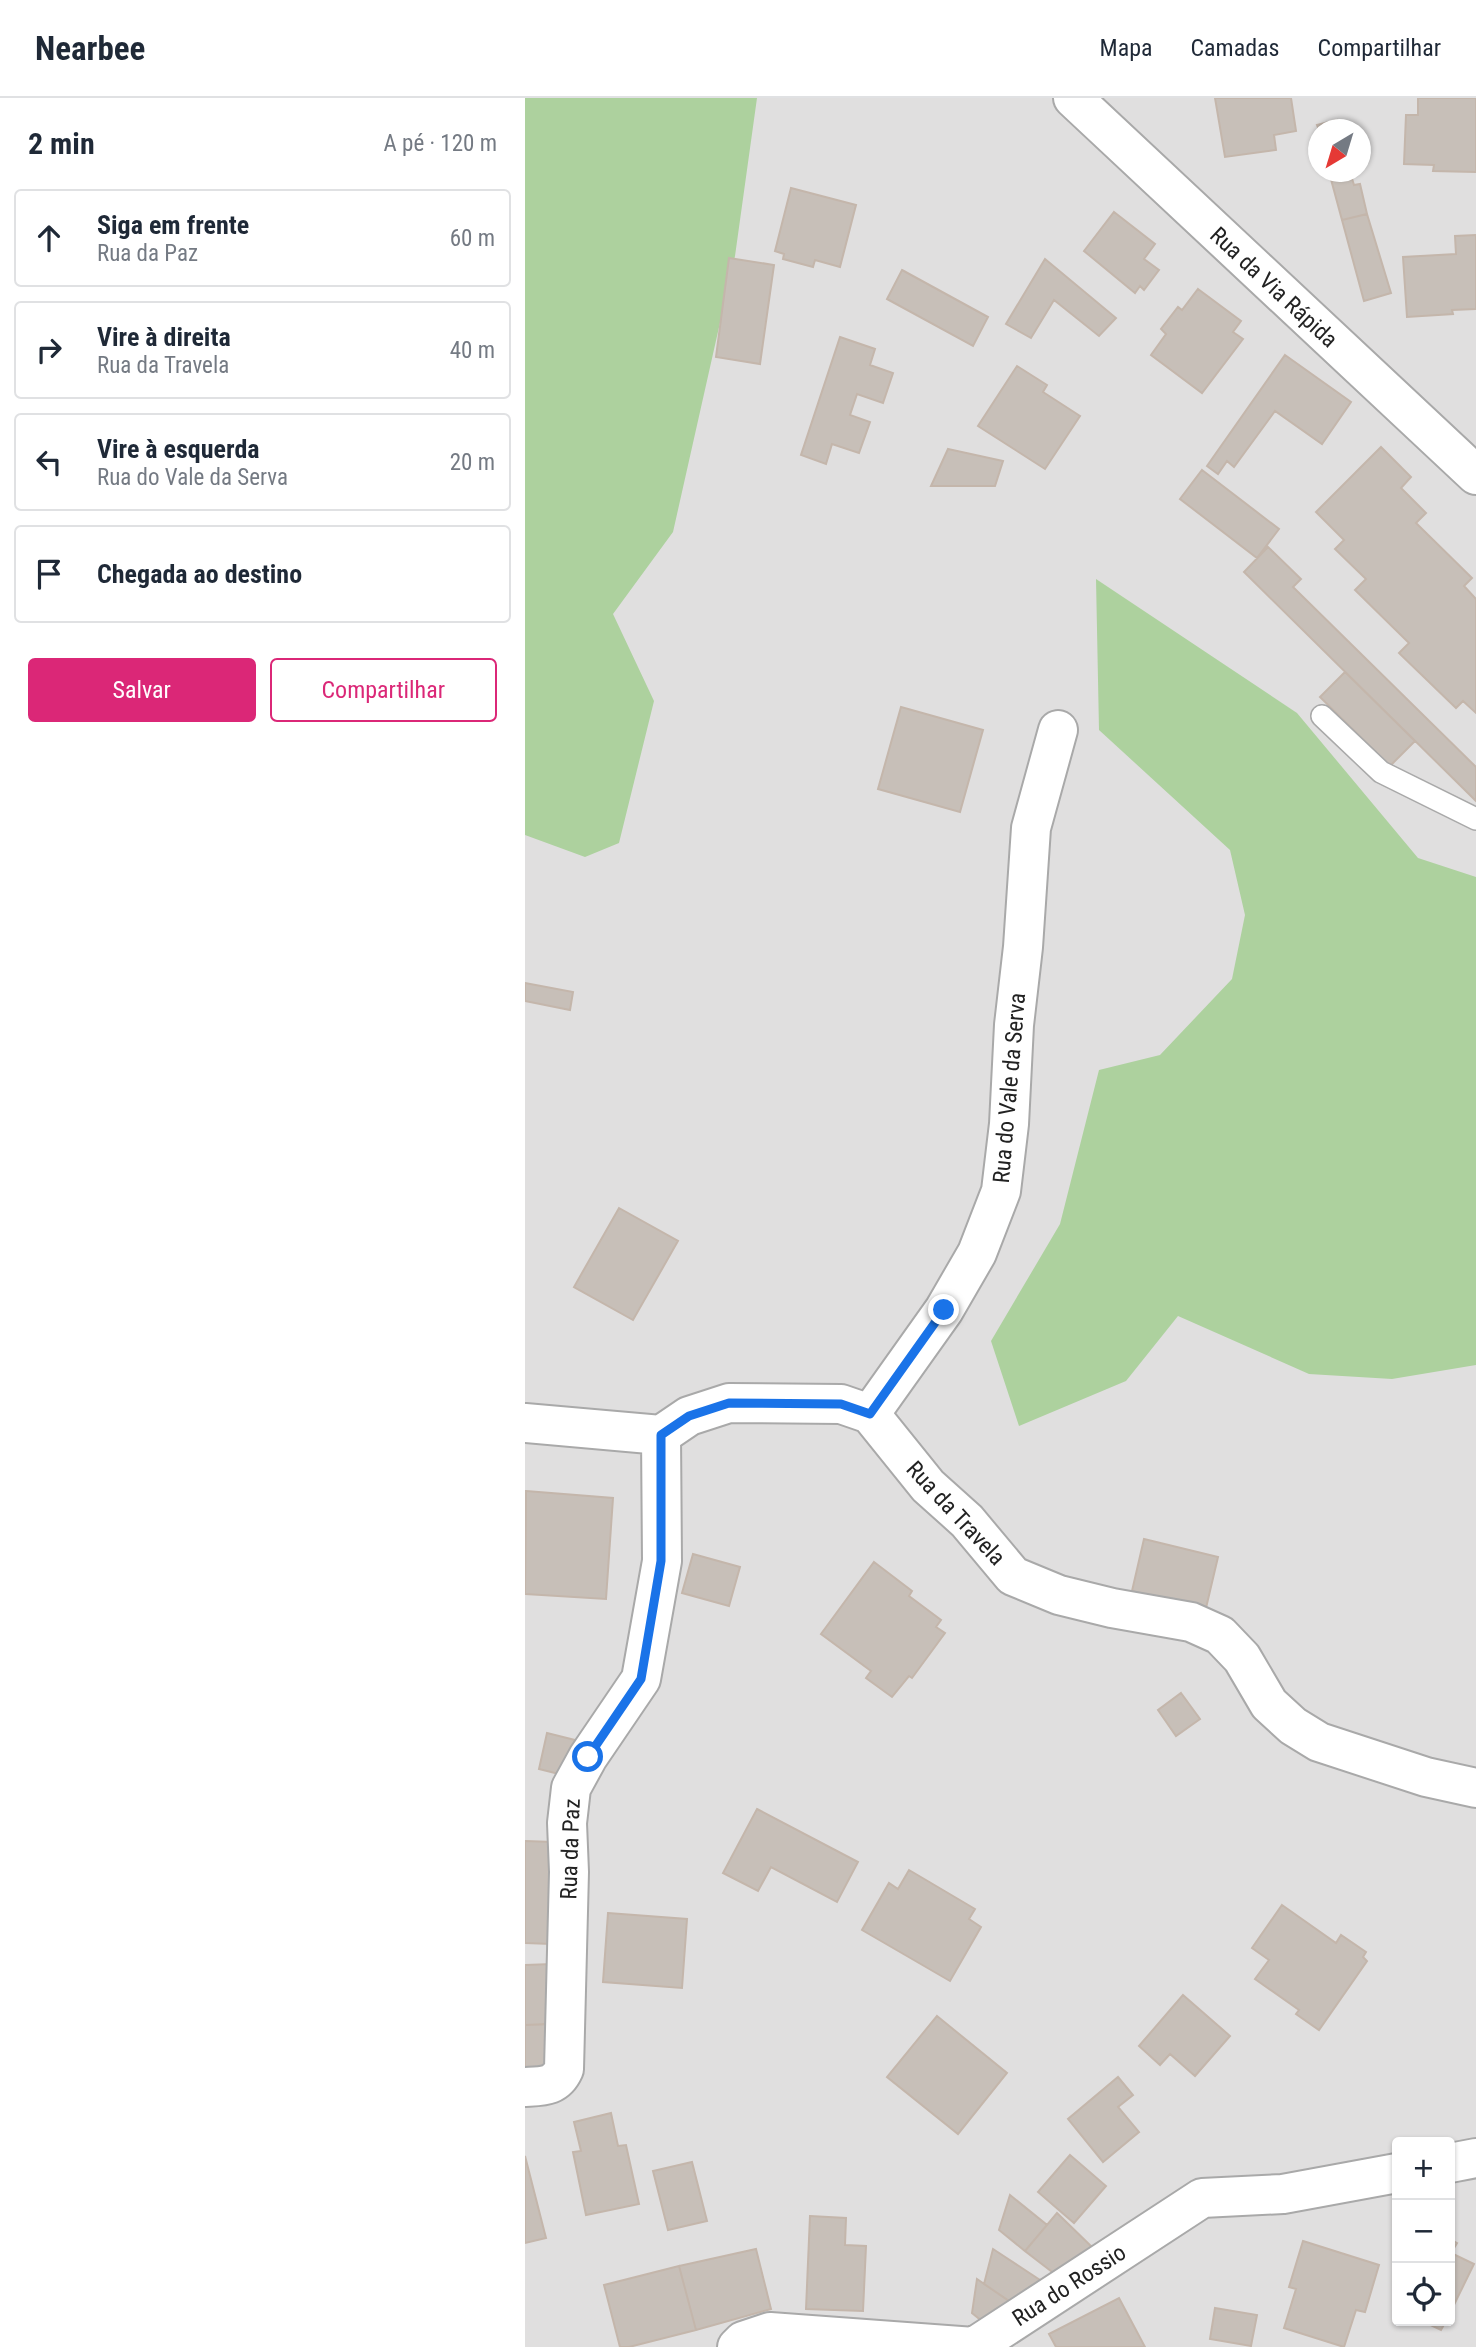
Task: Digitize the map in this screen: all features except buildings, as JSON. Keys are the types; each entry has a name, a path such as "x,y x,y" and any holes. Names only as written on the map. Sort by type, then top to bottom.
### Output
{"street":[{"name":"Rua da Via Rápida","path":"1073,98 1476,475"},
{"name":"Rua do Vale da Serva","path":"870,1414 944,1310 977,1253 1001,1191 1009,1124 1014,1026 1023,947 1031,828 1058,730"},
{"path":"525,1423 661,1435 689,1416 729,1403 841,1404 870,1414"},
{"name":"Rua da Travela","path":"870,1414 928,1486 967,1521 1013,1576 1072,1598 1191,1622 1220,1635 1242,1658 1269,1704 1293,1726 1319,1742 1426,1777 1476,1788"},
{"name":"Rua da Paz","path":"525,2087 553,2084 564,2069 569,1872 567,1823 571,1788 588,1757 641,1679 661,1561 661,1435"},
{"path":"1455,2162 1476,2158"},
{"name":"Rua do Rossio","path":"737,2347 743,2341 769,2332 974,2347 1202,2198 1283,2194 1392,2174"}],"lane":[{"path":"1322,716 1381,772 1476,819"}],"shaded area":[{"path":"525,98 1476,98 1476,2347 525,2347"}],"green space":[{"path":"525,98 757,98 735,256 673,532 613,614 654,701 619,843 585,857 525,835"},
{"path":"1096,579 1297,713 1418,858 1476,877 1476,1365 1392,1379 1309,1374 1178,1316 1126,1381 1019,1426 991,1341 1060,1224 1099,1070 1160,1055 1232,979 1245,915 1230,850 1099,730"}],"route":[{"path":"588,1757 641,1679 661,1561 661,1435 689,1416 729,1403 841,1404 870,1414 944,1310"}]}
